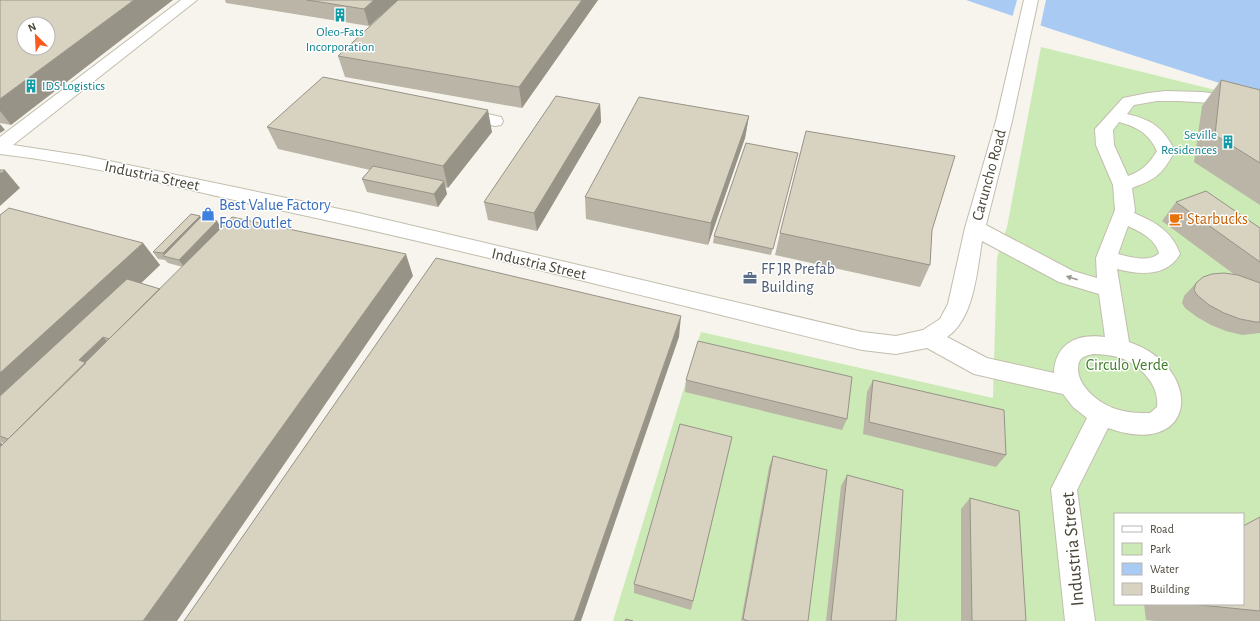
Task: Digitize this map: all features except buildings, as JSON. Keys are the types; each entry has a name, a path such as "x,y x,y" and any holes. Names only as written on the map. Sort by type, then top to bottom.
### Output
{"street":[{"path":"0,146 190,0"},
{"name":"Caruncho Road","path":"929,338 948,325 959,304 975,228 1004,120 1032,0"},
{"path":"1118,348 1106,258 1125,210 1122,185 1105,145 1104,129 1129,101 1164,96 1232,100 1260,108"},
{"path":"448,110 495,121"},
{"path":"1117,116 1136,121 1153,130 1166,151 1156,168 1148,176 1122,185"},
{"name":"Industria Street","path":"0,150 36,153 84,162 354,219 862,341 896,345 929,338"},
{"path":"1106,258 1139,266 1151,266 1162,262 1168,258 1170,254 1168,246 1159,236 1148,228 1123,216"},
{"path":"975,228 1066,277 1109,289"},
{"path":"929,338 982,367 1070,386"},
{"path":"1093,345 1118,348 1143,360 1161,377 1170,396 1170,405 1167,413 1161,419 1146,424 1128,424 1102,414 1083,401 1070,386 1066,371 1067,358 1077,348 1093,345"},
{"name":"Industria Street","path":"1080,621 1064,489 1102,414"}],"green space":[{"name":"Circulo Verde","path":"1041,47 1260,101 1260,621 613,621 701,332 993,398 997,258 1007,227"}],"water":[{"path":"966,0 1260,0 1260,96 1051,29"}],"pier":[{"path":"1017,0 1046,0 1040,28 1012,18"}],"place":[{"name":"Oleo-Fats Incorporation","path":"340,15"},
{"name":"IDS Logistics","path":"31,86"},
{"name":"Seville Residences","path":"1228,142"},
{"name":"Best Value Factory Food Outlet","path":"208,214"},
{"name":"Starbucks","path":"1176,219"},
{"name":"FF JR Prefab Building","path":"750,278"}]}
